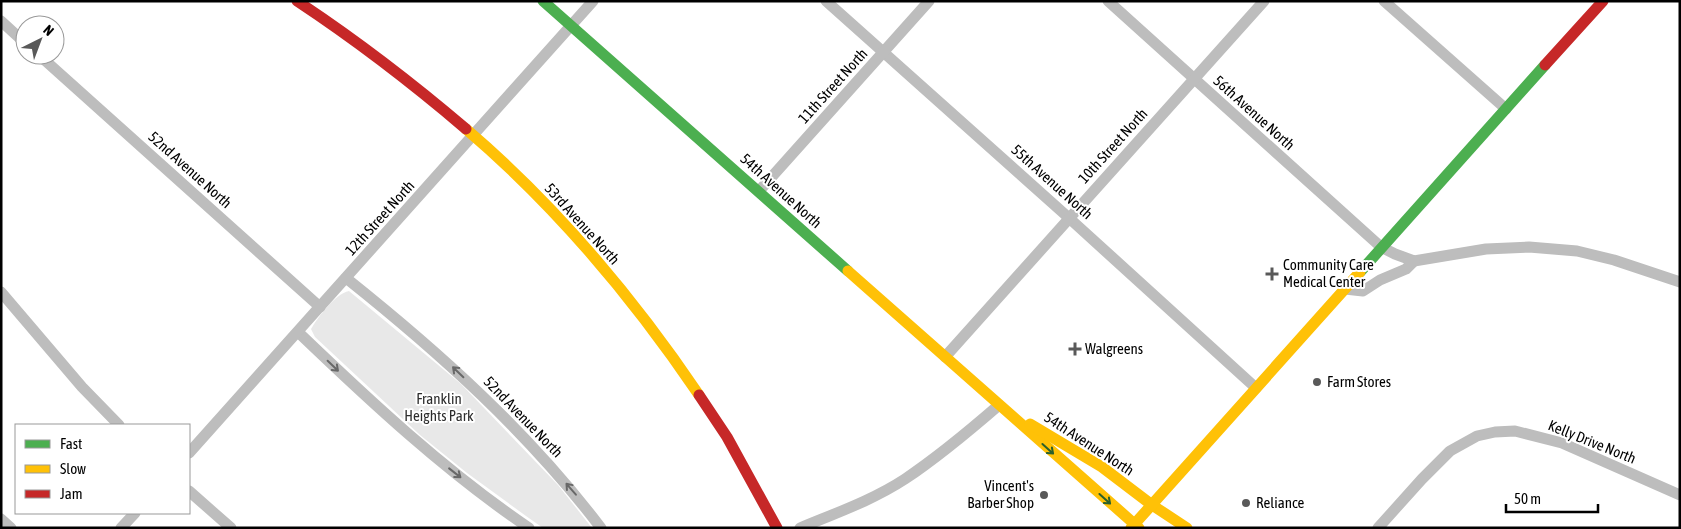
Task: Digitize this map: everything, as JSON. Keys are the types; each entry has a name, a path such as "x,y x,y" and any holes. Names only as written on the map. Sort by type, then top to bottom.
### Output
{"main road":[{"name":"53rd Avenue North","path":"297,1 340,29 426,95 474,136 555,214 599,263 676,360 727,437 777,528"},
{"name":"54th Avenue North","path":"543,1 759,191 1134,527"},
{"path":"1134,527 1381,247 1603,1"},
{"name":"54th Avenue North","path":"998,405 1102,467 1152,505 1187,528"}],"street":[{"name":"12th Street North","path":"190,451 593,1"},
{"name":"55th Avenue North","path":"826,1 1256,388"},
{"name":"11th Street North","path":"759,191 928,1"},
{"name":"56th Avenue North","path":"1108,1 1381,247 1414,261"},
{"name":"10th Street North","path":"945,357 1264,1"},
{"path":"1384,1 1506,110"},
{"path":"1,21 15,34"},
{"name":"52nd Avenue North","path":"50,65 320,307"},
{"path":"1345,289 1363,291 1380,280 1406,269 1414,261 1486,249 1529,247 1577,251 1614,260 1680,282"},
{"name":"52nd Avenue North","path":"346,278 410,329 490,403 575,493 601,528"},
{"path":"1,292 82,387 118,424"},
{"path":"298,332 377,408 418,443 464,481 529,528"},
{"path":"800,528 867,499 904,480 943,452 998,405"},
{"name":"Kelly Drive North","path":"1378,528 1450,451 1477,436 1495,432 1516,431 1562,444 1680,495"},
{"path":"190,492 232,528"},
{"path":"121,528 134,514"},
{"path":"1,519 11,528"}],"green space":[{"name":"Franklin Heights Park","path":"349,291 461,384 558,485 592,528 543,528 467,473 420,435 315,337 311,329 318,318 333,301"}],"traffic: fast":[{"path":"543,1 848,271"},
{"path":"1360,272 1545,65"}],"traffic: slow":[{"path":"466,129 531,189 591,254 648,324 699,395"},
{"path":"848,271 1139,528"},
{"path":"1131,528 1360,272"},
{"path":"1030,424 1102,467 1152,505 1187,528"}],"traffic: jam":[{"path":"297,1 383,62 466,129"},
{"path":"1545,65 1603,1"},
{"path":"699,395 727,437 777,528"}],"place":[{"name":"Community Care Medical Center","path":"1272,274"},
{"name":"Walgreens","path":"1075,349"},
{"name":"Farm Stores","path":"1317,382"},
{"name":"Vincent's Barber Shop","path":"1044,495"},
{"name":"Reliance","path":"1246,503"}]}
